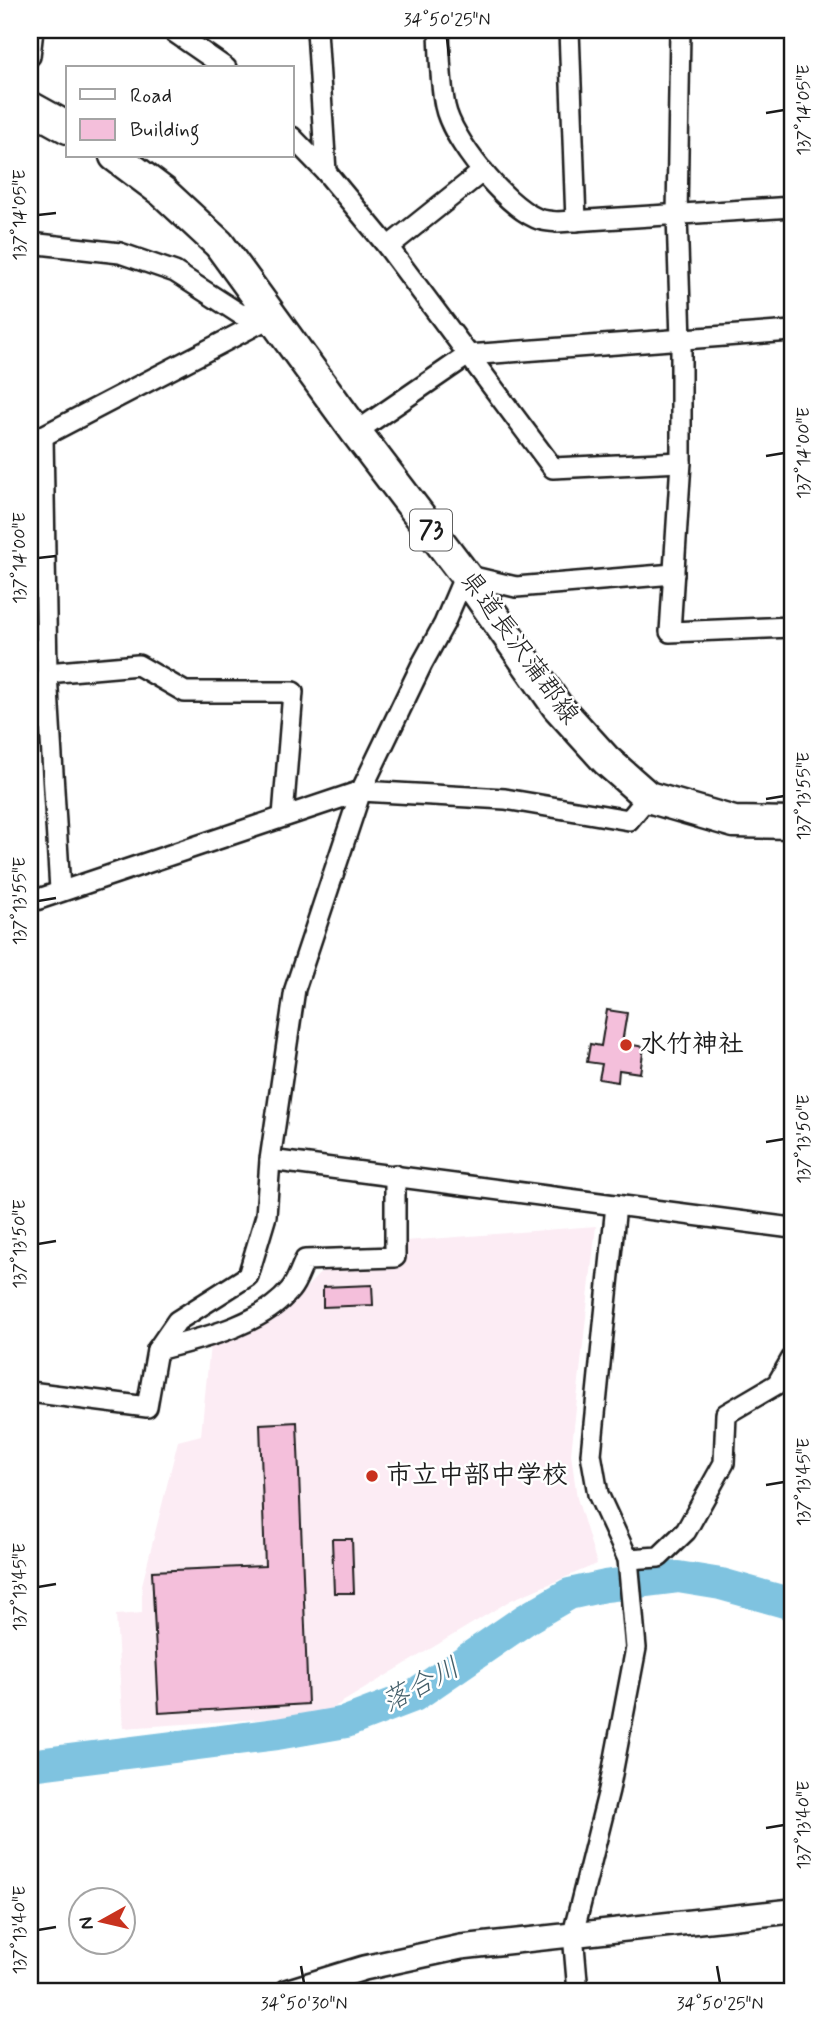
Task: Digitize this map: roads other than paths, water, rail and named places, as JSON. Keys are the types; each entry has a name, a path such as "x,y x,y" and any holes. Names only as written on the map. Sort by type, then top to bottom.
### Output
{"main road":[{"path":"30,107 66,127"},
{"name":"県道長沢蒲郡線","path":"118,158 163,192 219,244 356,432 465,575 557,706 606,760 648,797 734,821 792,823"}],"street":[{"path":"30,56 33,30"},
{"path":"171,30 194,38 224,66"},
{"path":"317,30 326,172"},
{"path":"439,30 445,107 454,130 483,171 518,207 537,219 557,222 792,207"},
{"path":"569,30 576,221"},
{"path":"680,30 677,215 681,462 670,632 792,626"},
{"path":"294,139 326,172 388,247 553,468 681,462"},
{"path":"388,247 483,171"},
{"path":"30,243 120,253 176,272 240,314 273,316"},
{"path":"60,890 37,439 273,316"},
{"path":"356,432 468,355 792,331"},
{"path":"30,1392 147,1407 157,1350 177,1321 248,1276 266,1216 270,1160 295,989 361,791 444,624 465,575 516,587 674,574"},
{"path":"47,673 138,665 185,692 293,692 283,816"},
{"path":"30,902 361,791 505,799 629,820 648,797"},
{"path":"270,1160 792,1228"},
{"path":"157,1350 214,1335 275,1306 292,1288 304,1260 395,1257 395,1175"},
{"path":"578,1992 573,1934 608,1790 636,1648 628,1561 598,1494 592,1454 616,1205"},
{"path":"628,1561 659,1557 687,1531 724,1463 726,1414 777,1384 792,1358"},
{"path":"286,1992 364,1968 461,1947 792,1911"}],"waterway":[{"name":"落合川","path":"30,1765 277,1734 346,1722 414,1696 526,1619 569,1594 605,1586 678,1577 721,1584 792,1604"}],"place":[{"name":"水竹神社","path":"626,1045"},
{"name":"市立中部中学校","path":"372,1476"}]}
